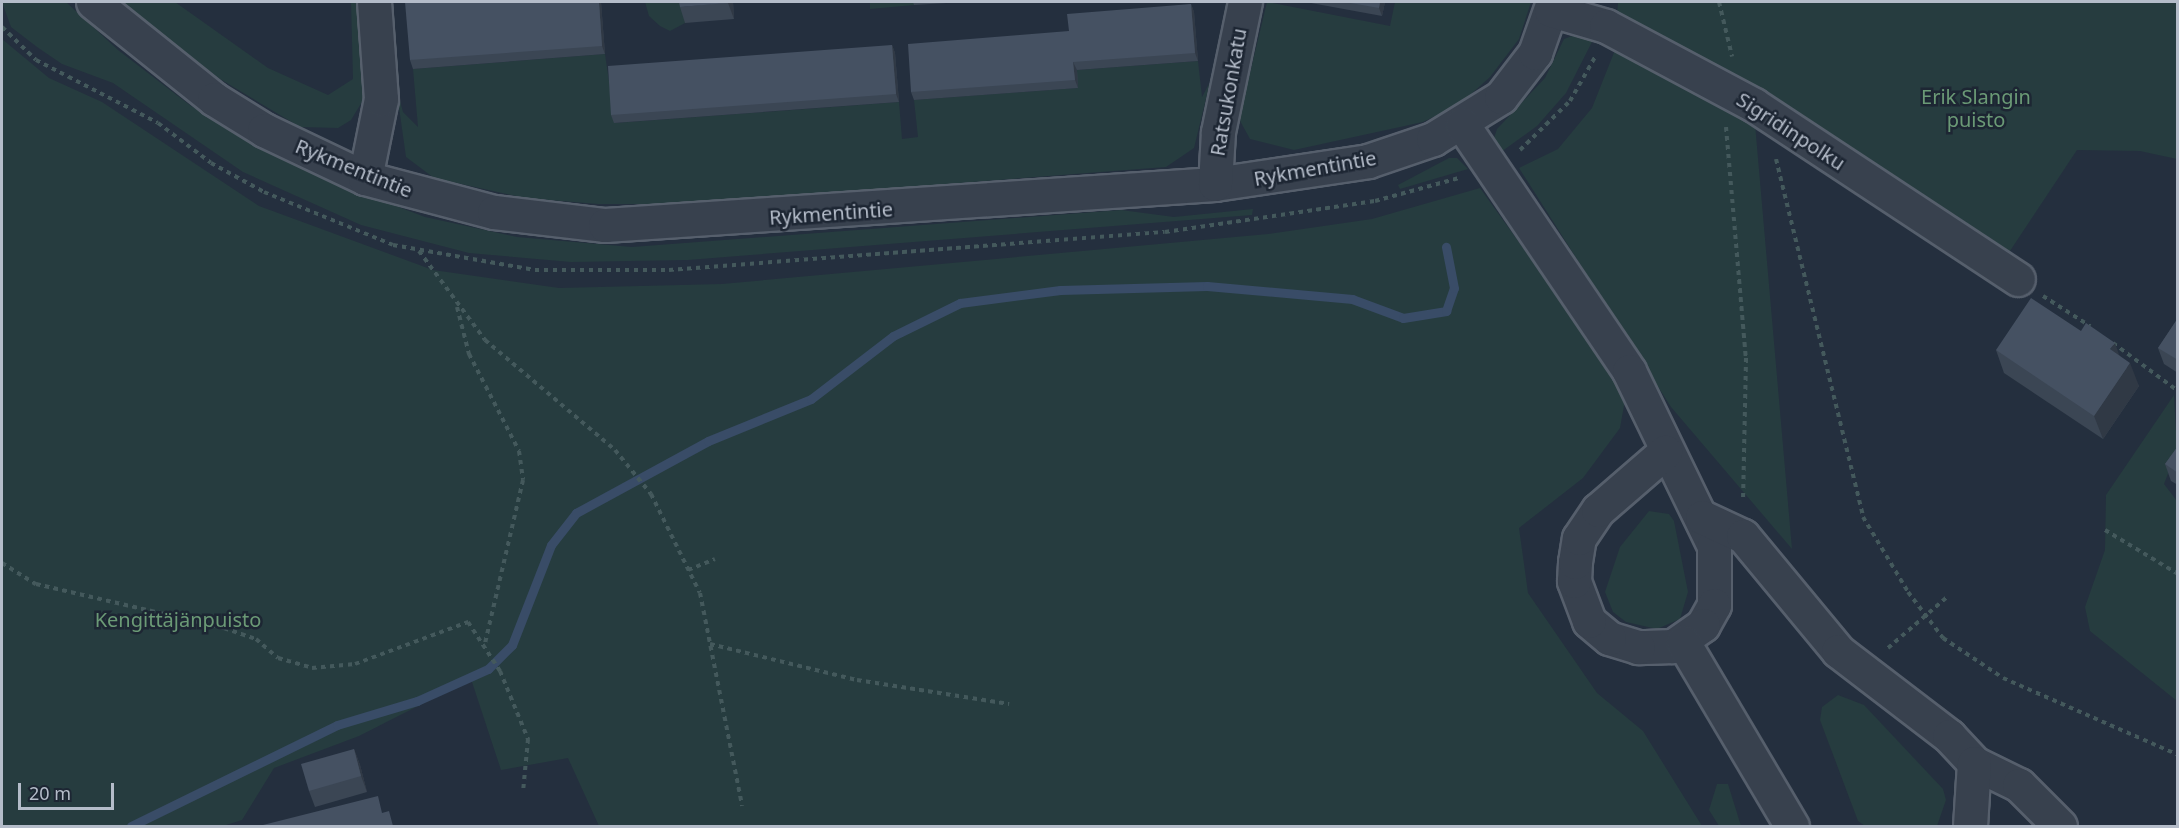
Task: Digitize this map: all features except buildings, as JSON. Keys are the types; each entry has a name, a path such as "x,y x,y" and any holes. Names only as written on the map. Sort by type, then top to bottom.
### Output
{"street":[{"name":"Rykmentintie","path":"93,2 214,99 264,130 365,178 494,212 605,225 675,224 1215,184 1368,161 1462,124 1501,97 1526,68 1552,6"},
{"path":"365,178 381,99 374,2"},
{"name":"Ratsukonkatu","path":"1215,184 1218,132 1245,2"},
{"name":"Sigridinpolku","path":"1552,6 1583,16 1727,75 2018,279"},
{"path":"1462,124 1629,371 1665,452 1702,517 1714,546 1714,605 1703,625 1683,642 1638,647 1609,638 1581,609 1574,581 1586,526 1611,495 1665,452"},
{"path":"1702,517 1743,537 1838,651 1949,736 1974,764 2019,785 2060,826"},
{"path":"1683,642 1792,826"},
{"path":"1970,826 1974,764"}],"path":[{"path":"1719,2 1727,75 1746,358 1743,537"},
{"path":"1773,149 1863,517 1927,617 1943,638 2003,678 2178,755"},
{"path":"419,251 457,306 485,340 624,461 651,494 700,593 742,806"},
{"path":"2018,279 2178,391"},
{"path":"457,306 469,354 519,451 523,480 484,648"},
{"path":"2105,530 2178,574"},
{"path":"688,570 715,559"},
{"path":"2,564 36,584 224,628 256,639 278,658 312,668 355,664 468,622 500,671 528,739 523,792"},
{"path":"1861,669 1927,617 1947,597"},
{"path":"710,644 857,680 1009,704"}],"green space":[{"path":"2,2 66,2 118,50 191,106 317,176 425,217 517,237 632,247 1121,210 1174,217 1253,209 1252,215 688,260 571,262 469,253 361,225 243,172 113,83 62,64 37,47 11,27"},
{"path":"119,2 175,2 268,68 328,95 353,79 351,2 360,2 365,97 351,120 338,128 300,127 220,79"},
{"path":"645,2 684,2 685,23 670,31 660,26 649,16"},
{"path":"870,2 914,2 914,5 870,9"},
{"path":"1267,2 1390,26 1395,2 1531,2 1519,39 1490,77 1460,104 1423,122 1294,150 1250,139 1239,119"},
{"name":"Erik Slangin puisto","path":"1618,2 2177,2 2177,159 2140,151 2077,150 2008,254 1617,16"},
{"path":"1572,36 1593,40 1566,93 1537,126 1501,152 1494,138 1497,129 1545,78 1564,39"},
{"name":"Kengittäjänpuisto","path":"2,39 49,78 102,102 259,206 433,270 559,288 722,284 1268,234 1372,219 1480,188 1618,380 1625,400 1620,428 1583,478 1519,528 1528,593 1597,693 1643,731 1702,826 599,826 568,758 501,770 471,679 359,736 274,768 242,820 223,826 2,826"},
{"path":"1615,50 1755,124 1792,549 1671,407 1519,168 1558,149 1592,108"},
{"path":"605,54 615,123 899,102 902,139 918,137 914,100 1077,88 1077,70 1198,61 1202,97 1210,82 1194,148 1166,167 688,204 598,204 525,198 434,178 406,157 396,86 403,112 418,127 413,69"},
{"path":"1449,158 1457,158 1468,169 1400,189 1398,185"},
{"path":"2174,395 2177,450 2164,484 2177,501 2177,701 2090,631 2085,607 2105,550 2106,495"},
{"path":"1649,511 1669,514 1674,521 1688,592 1680,619 1657,629 1626,622 1613,612 1605,592 1620,547"},
{"path":"1838,695 1864,705 1943,789 1946,800 1937,826 1865,826 1858,821 1820,720 1822,707"},
{"path":"1717,784 1728,784 1741,826 1719,826 1709,810"}],"waterway":[{"path":"131,826 337,725 417,701 488,669 512,645 551,545 576,513 708,441 811,399 893,336 960,303 1060,290 1207,286 1352,299 1403,318 1446,311 1454,288 1446,247"}]}
